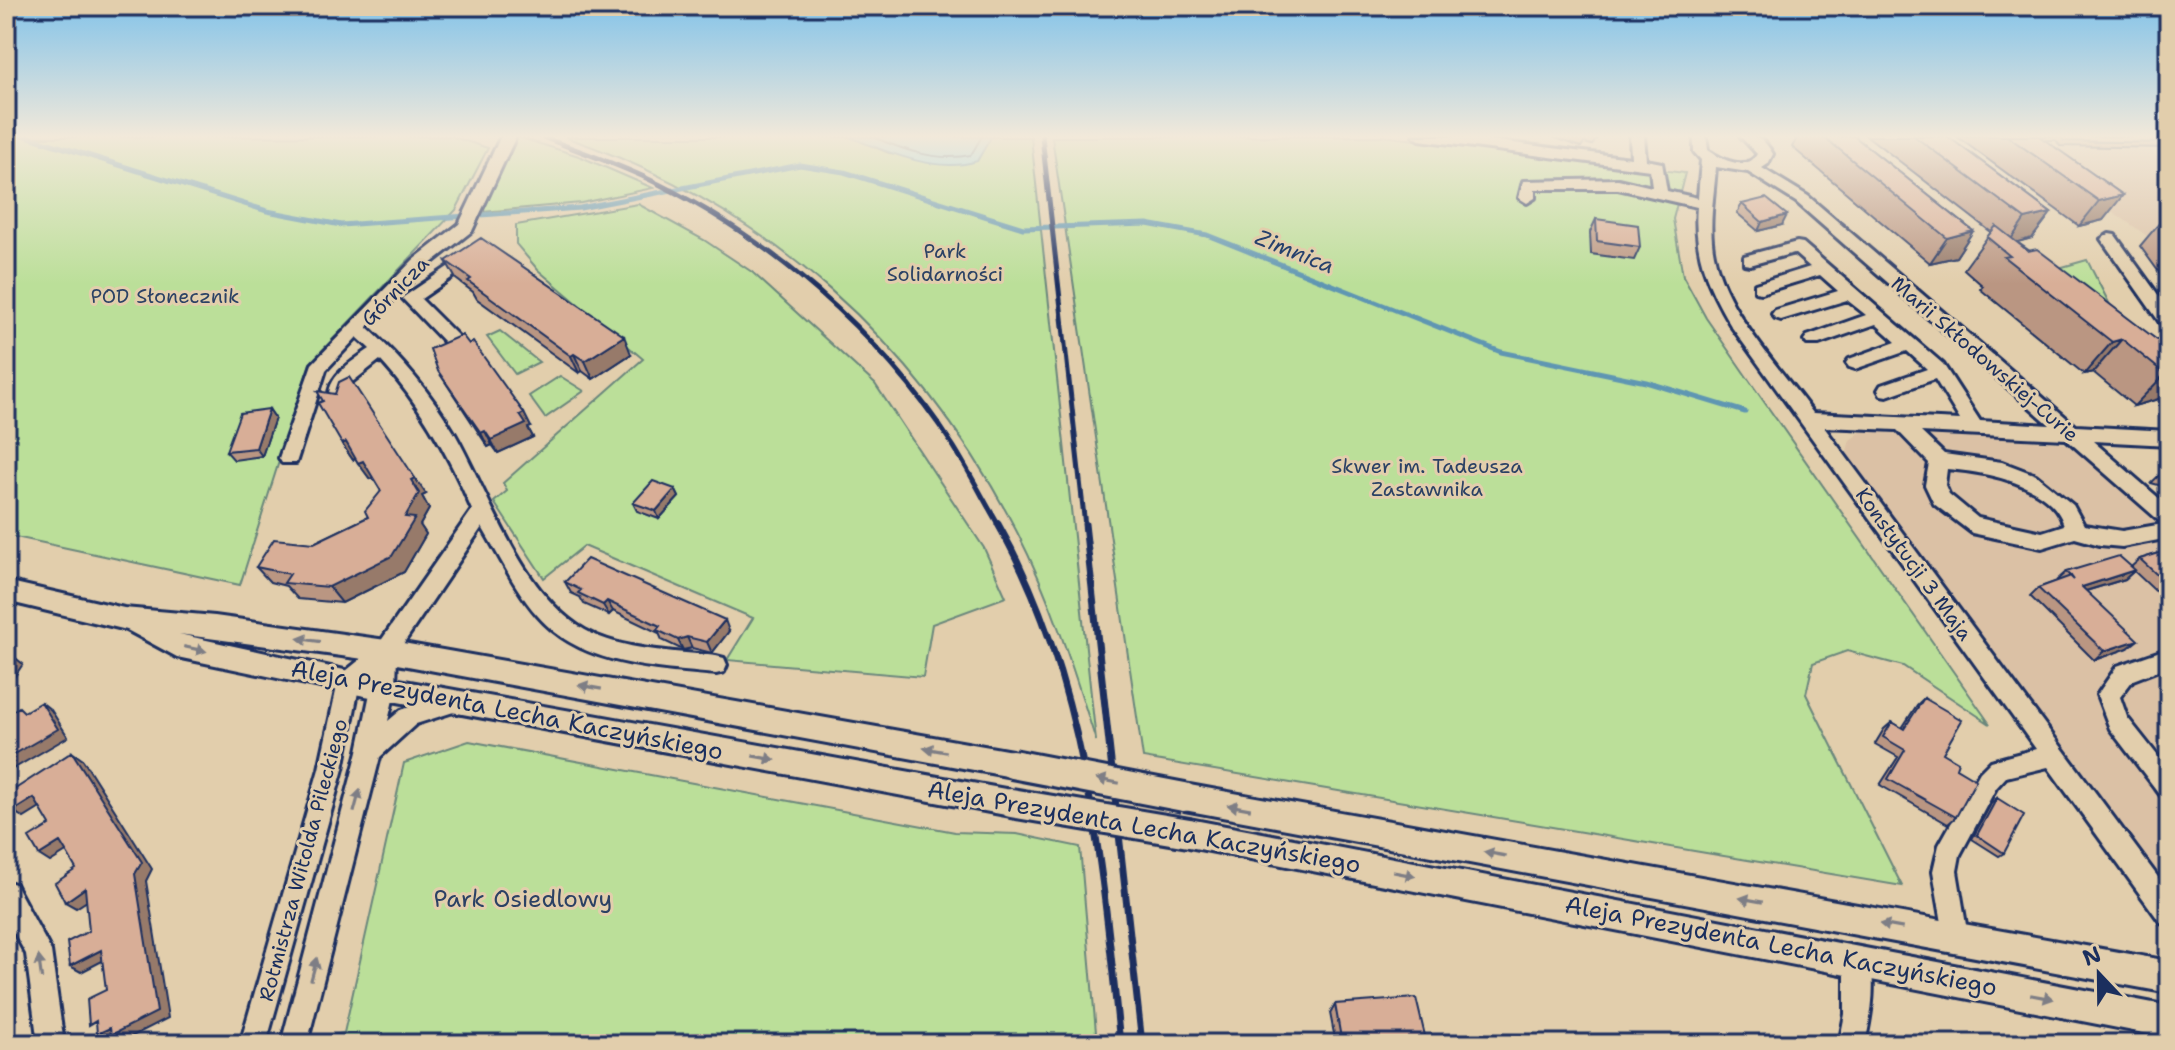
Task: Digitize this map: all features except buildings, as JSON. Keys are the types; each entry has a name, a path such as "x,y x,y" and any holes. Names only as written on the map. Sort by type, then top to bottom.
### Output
{"main road":[{"name":"Aleja Prezydenta Lecha Kaczyńskiego","path":"6,591 124,619 215,627 386,651 2169,977"},
{"name":"Aleja Prezydenta Lecha Kaczyńskiego","path":"124,619 177,646 349,682 1189,833 2169,1022"}],"street":[{"name":"Górnicza","path":"485,185 466,227 419,264 357,327 398,366 465,466 482,511 546,611 575,635 660,659 716,665"},
{"path":"1527,198 1528,185"},
{"path":"1623,185 1706,200 1718,185"},
{"path":"1659,185 1660,193"},
{"name":"Konstytucji 3 Maja","path":"1705,185 1706,256 1717,286 1737,322 2169,913"},
{"name":"Marii Skłodowskiej-Curie","path":"1784,185 2169,518"},
{"path":"2109,239 2169,323"},
{"path":"1750,260 1797,247 1939,371 1973,426"},
{"path":"451,339 410,298 467,259"},
{"path":"419,264 437,278"},
{"path":"1761,288 1822,269"},
{"path":"1781,314 1850,293"},
{"path":"1813,340 1879,317"},
{"path":"289,458 318,368 357,327"},
{"path":"1855,363 1909,344"},
{"path":"338,403 336,394 342,382 383,349"},
{"path":"1887,390 1939,371"},
{"path":"1808,419 2169,438"},
{"path":"1901,423 1939,461 1996,466 2035,480 2073,515 2075,530"},
{"path":"1939,461 1935,485 1941,499 1972,525 2042,540 2075,530 2101,540 2124,541 2169,530"},
{"path":"349,682 386,651 482,511"},
{"name":"Rotmistrza Witolda Pileckiego","path":"294,1044 385,687 386,651"},
{"path":"2169,657 2125,673 2108,695 2118,722 2141,756 2169,788"},
{"name":"Rotmistrza Witolda Pileckiego","path":"253,1044 331,769 349,682"},
{"name":"Rotmistrza Witolda Pileckiego","path":"370,751 393,728 416,714 447,703 467,703"},
{"path":"1955,937 1945,871 1955,841 1999,768 2054,755"},
{"path":"6,893 38,951 51,1044"},
{"path":"1852,1044 1858,1014 1858,961"}],"shaded area":[{"path":"2075,185 2169,185 2169,238 2147,236"},
{"path":"1878,430 2064,443 2082,453 2169,530 2169,894 1853,466 1847,451 1850,440 1861,432"}],"green space":[{"name":"POD Słonecznik","path":"6,185 469,185 456,210 310,363 240,585 6,535"},
{"path":"495,185 646,185 653,188 581,203 482,212"},
{"name":"Park Solidarności","path":"675,185 1036,185 1096,741 1051,609 1029,557 978,464 934,401 885,343 830,290 771,243 707,201"},
{"name":"Skwer im. Tadeusza Zastawnika","path":"1059,185 1682,185 1673,219 1683,276 1706,318 1990,724 1903,666 1847,651 1813,663 1806,694 1902,886 1143,758"},
{"path":"638,204 704,240 752,272 875,384 984,548 1006,597 932,624 923,677 727,660 753,618 584,546 544,578 494,502 507,491 503,483 643,359 538,270 516,244 516,225"},
{"path":"2087,260 2110,305 2020,279"},
{"path":"500,331 539,362 515,374 487,337"},
{"path":"560,376 584,391 545,418 529,396"},
{"name":"Park Osiedlowy","path":"469,741 955,832 1017,834 1080,847 1097,1044 313,1044 315,1038 344,1033 404,763"}],"waterway":[{"name":"Zimnica","path":"183,185 267,211 341,225 580,208 698,185"},
{"name":"Zimnica","path":"886,185 1023,228 1147,224 1207,235 1501,352 1646,382 1745,412"}],"railway":[{"path":"660,185 732,226 775,256 855,326 924,405 954,447 999,526"},
{"path":"1047,185 1085,526"},
{"path":"998,524 1028,583 1052,646 1071,710 1097,844 1120,1044"},
{"path":"1085,524 1142,1044"}]}
